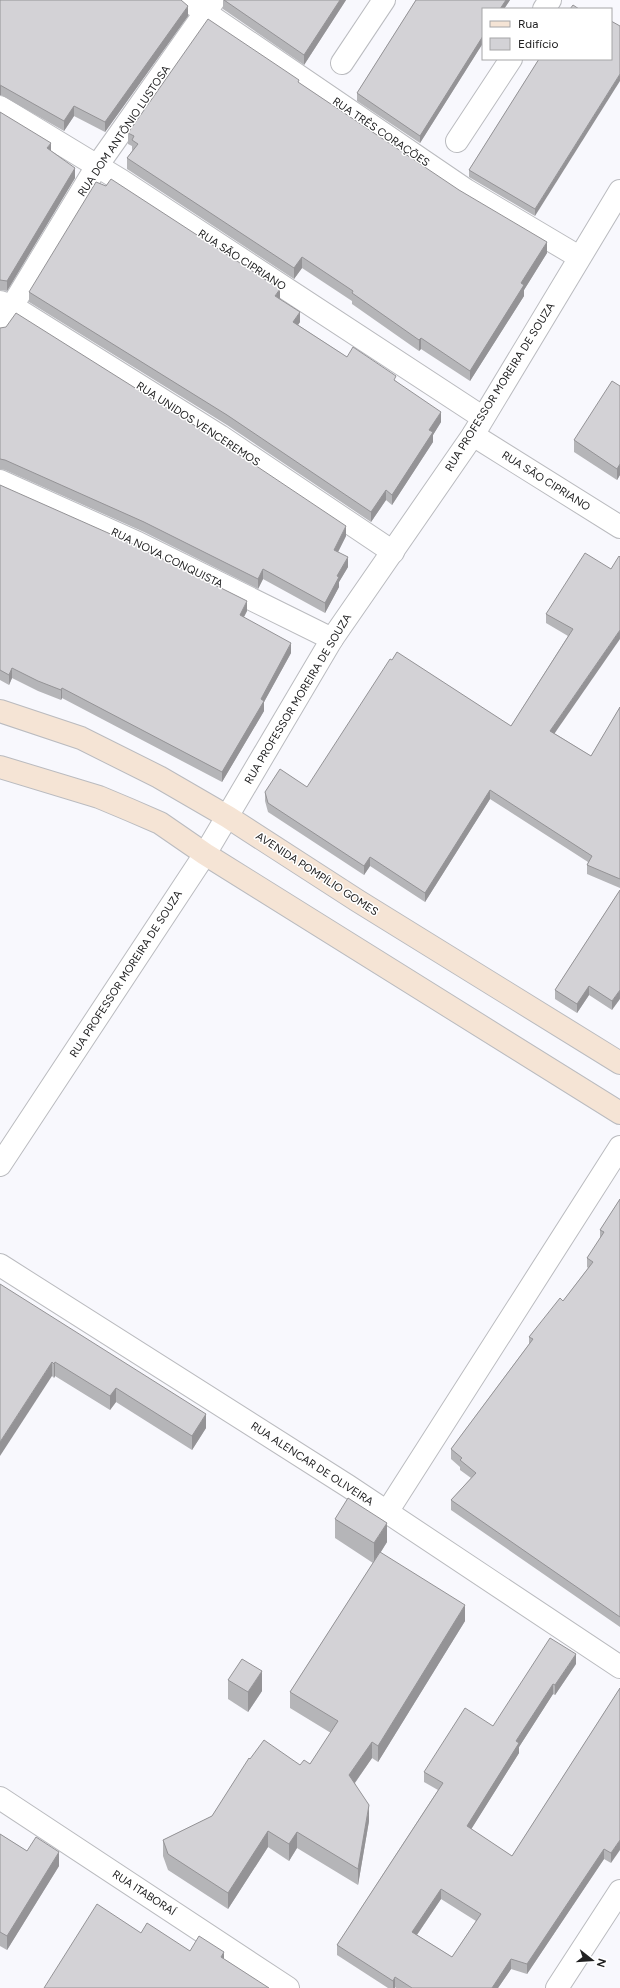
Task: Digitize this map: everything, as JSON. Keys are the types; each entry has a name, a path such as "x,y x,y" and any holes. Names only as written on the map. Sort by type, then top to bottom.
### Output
{"main road":[{"name":"AVENIDA POMPÍLIO GOMES","path":"0,711 81,738 160,777 228,817 358,901 620,1063"},
{"path":"0,767 93,795 160,823 205,854 620,1112"}],"street":[{"name":"RUA TRÊS CORAÇÕES","path":"188,0 210,6 466,190 579,257"},
{"path":"342,63 384,0"},
{"name":"RUA DOM ANTÔNIO LUSTOSA","path":"0,326 6,304 97,166 210,6"},
{"path":"457,141 510,60"},
{"name":"RUA SÃO CIPRIANO","path":"0,107 97,166 478,426 620,527"},
{"name":"RUA PROFESSOR MOREIRA DE SOUZA","path":"0,1165 205,854 332,639 478,426 620,191"},
{"name":"RUA UNIDOS VENCEREMOS","path":"6,304 220,436 393,552"},
{"name":"RUA NOVA CONQUISTA","path":"0,481 138,543 332,639"},
{"path":"387,1512 620,1147"},
{"name":"RUA ALENCAR DE OLIVEIRA","path":"0,1265 387,1512 620,1667"},
{"name":"RUA ITABORAÍ","path":"0,1798 288,1988"},
{"path":"557,1988 620,1891"}],"building":[{"path":"0,0 181,0 188,6 105,122 74,106 64,121 0,85"},
{"path":"224,0 340,0 304,55"},
{"path":"416,0 506,0 501,8 482,8 482,38 420,136 357,93"},
{"path":"573,5 578,8 571,8"},
{"path":"208,19 299,80 298,82 459,190 547,242 521,283 524,285 470,371 421,338 419,340 352,293 353,291 302,257 294,268 127,158 138,144 132,140 134,136 128,133"},
{"path":"612,22 620,26 620,74 535,209 469,170 538,60 612,60"},
{"path":"0,112 51,143 47,148 75,168 7,281 0,280"},
{"path":"111,179 280,289 275,296 300,312 293,322 347,357 353,347 396,376 394,380 441,412 429,430 433,432 392,495 386,490 371,512 227,415 29,292 96,182 106,186"},
{"path":"16,313 213,437 346,526 334,550 348,557 337,576 339,577 325,603 263,569 258,579 144,522 0,459 0,328 6,327"},
{"path":"612,381 620,386 620,464 617,469 574,440"},
{"path":"0,485 133,544 247,601 240,615 291,643 261,699 264,701 222,772 62,688 61,690 38,681 12,668 9,675 0,670"},
{"path":"585,553 611,569 619,556 620,557 620,630 550,731 591,756 620,707 620,879 587,865 592,856 490,790 425,893 370,857 364,866 268,803 265,792 280,769 307,787 390,659 392,660 397,652 511,726 573,629 546,614"},
{"path":"620,890 620,990 612,1001 589,986 577,1004 555,990"},
{"path":"620,1199 620,1617 451,1500 476,1473 460,1460 462,1458 451,1449 533,1339 529,1337 560,1298 563,1301 593,1262 587,1258 604,1232 600,1230"},
{"path":"0,1284 206,1414 192,1436 116,1388 110,1396 55,1362 54,1364 52,1362 0,1442"},
{"path":"348,1498 387,1523 374,1543 335,1519"},
{"path":"380,1552 465,1605 378,1746 372,1742 349,1775 369,1805 358,1869 297,1832 289,1844 268,1831 228,1893 168,1854 163,1840 212,1816 249,1758 250,1759 264,1740 300,1765 304,1760 310,1764 338,1721 290,1692"},
{"path":"550,1638 576,1654 555,1685 553,1684 516,1741 519,1743 467,1826 512,1856 620,1688 620,1840 611,1853 604,1849 527,1964 511,1959 492,1988 412,1988 395,1977 393,1981 337,1945 443,1783 424,1772 465,1708 493,1726","holes":["441,1889 481,1914 452,1957 412,1932"]},
{"path":"242,1659 262,1671 248,1692 228,1680"},
{"path":"0,1834 27,1851 36,1837 59,1852 7,1936 0,1932"},
{"path":"97,1904 141,1933 147,1923 190,1951 199,1936 224,1952 221,1957 269,1988 44,1988"}]}
